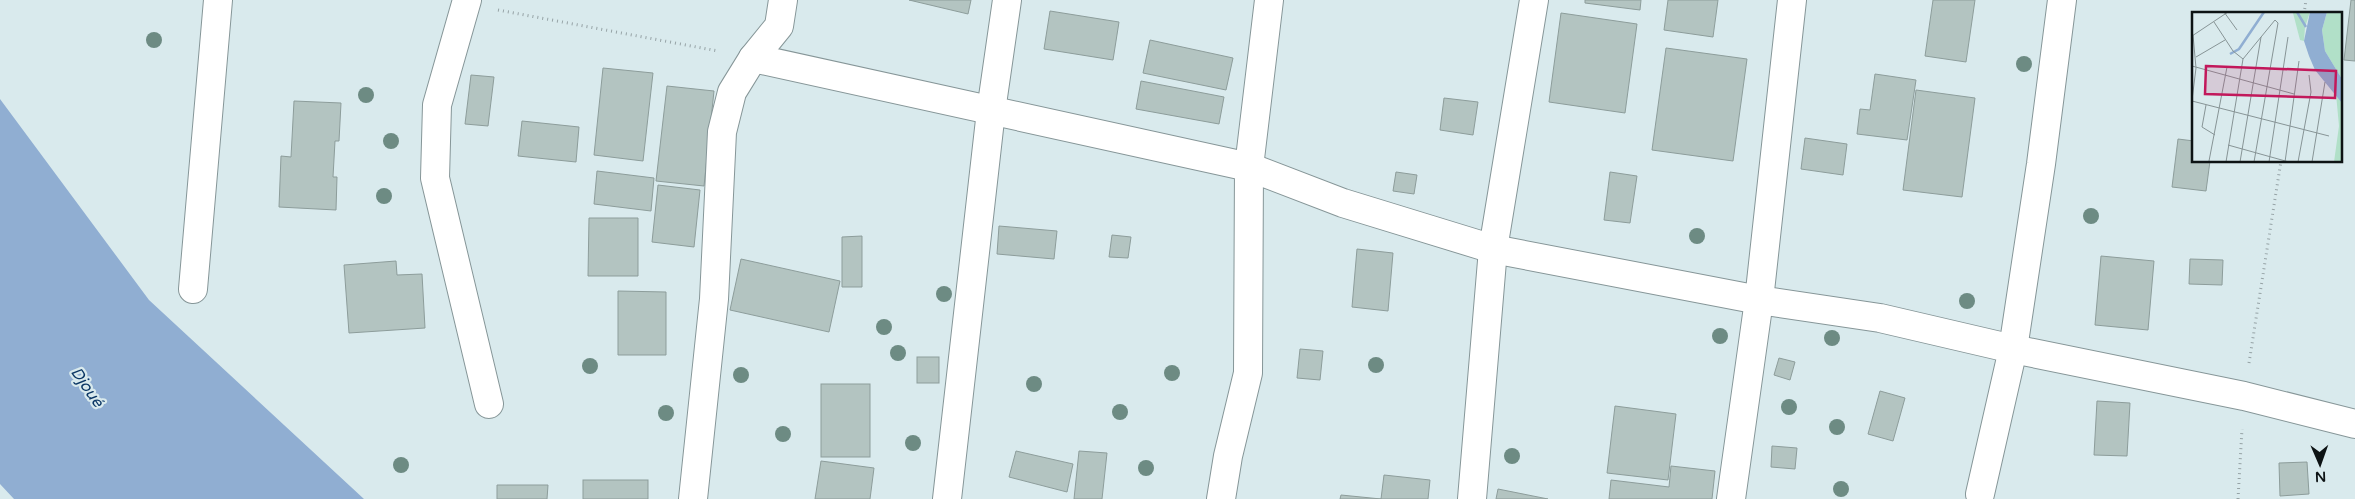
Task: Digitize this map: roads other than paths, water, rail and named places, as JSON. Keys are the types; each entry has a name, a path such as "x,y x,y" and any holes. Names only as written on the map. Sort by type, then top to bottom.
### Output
{"street":[{"path":"193,289 218,0"},
{"path":"693,499 714,299 722,132 732,92 752,58 779,26 783,0"},
{"path":"947,499 990,111 1007,0"},
{"path":"1222,499 1228,456 1248,373 1249,167 1269,0"},
{"path":"1472,499 1492,249 1534,0"},
{"path":"1730,499 1759,300 1792,0"},
{"path":"1980,494 2013,350 2041,164 2062,0"},
{"path":"466,2 438,105 435,178 489,404"},
{"path":"752,58 1249,167 1343,203 1492,249 1759,300 1880,318 2013,350 2244,396 2355,424"}],"water":[{"name":"Djoué","path":"0,99 149,300 364,499 14,499 0,484"}]}
